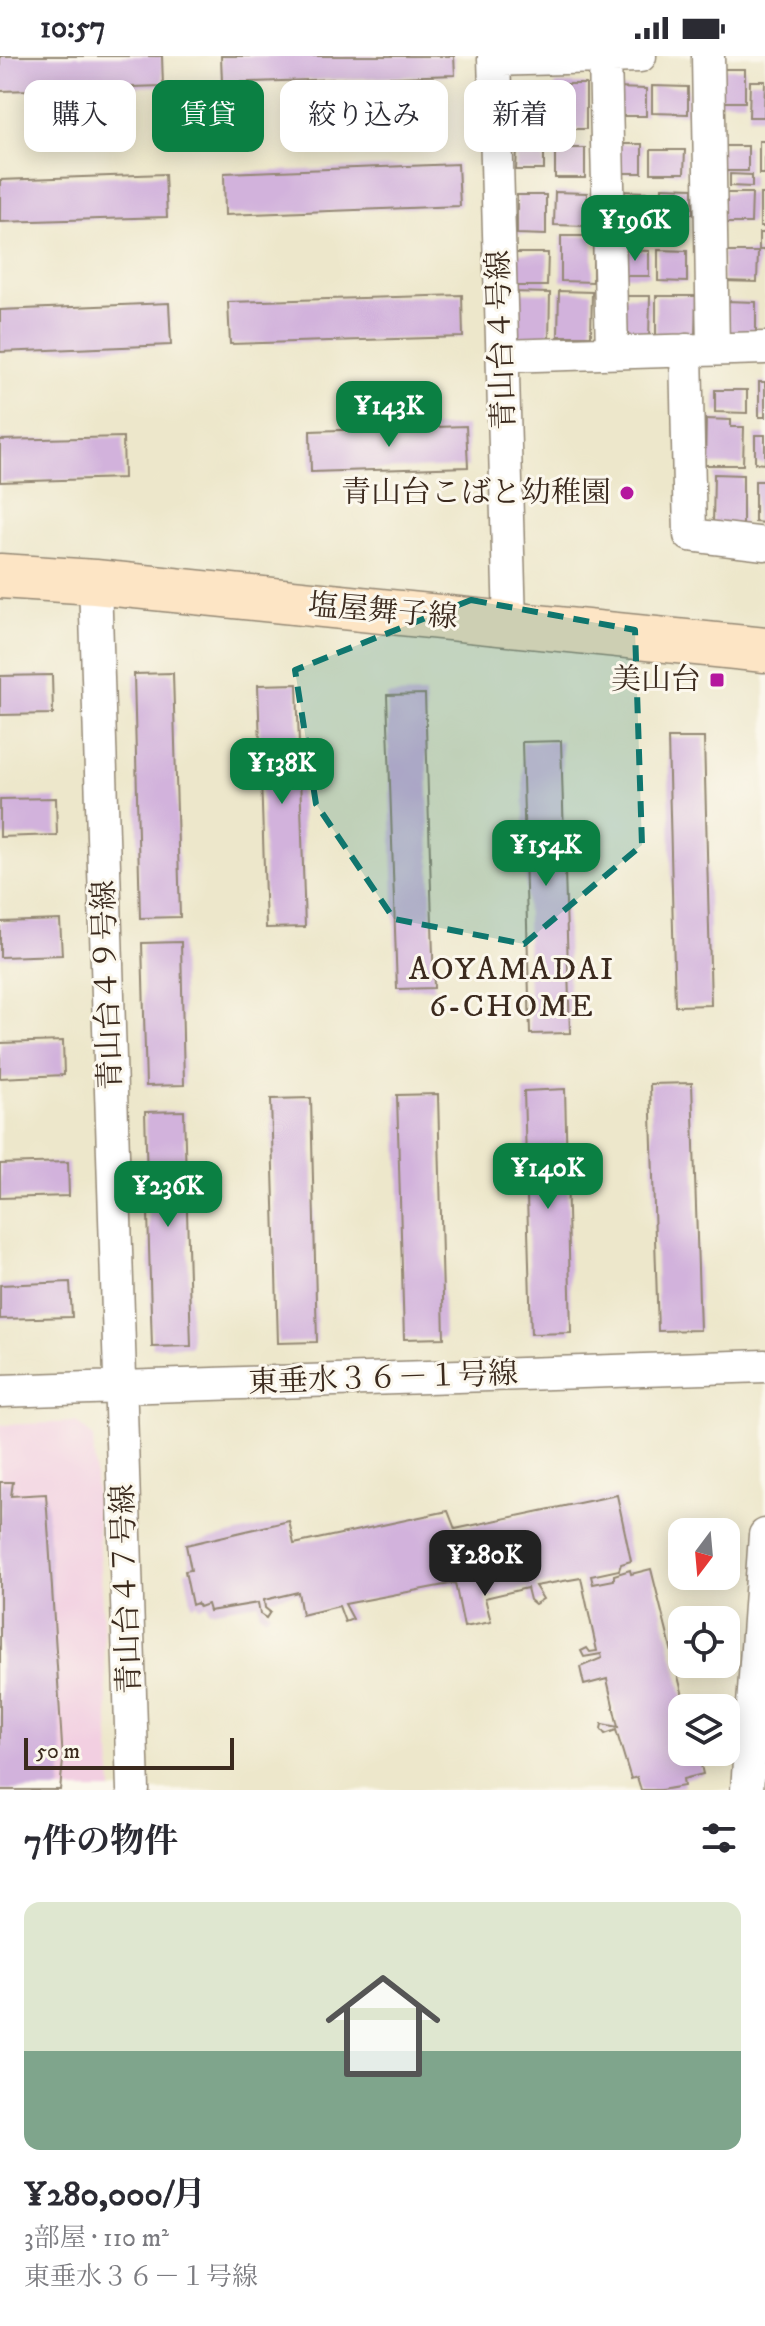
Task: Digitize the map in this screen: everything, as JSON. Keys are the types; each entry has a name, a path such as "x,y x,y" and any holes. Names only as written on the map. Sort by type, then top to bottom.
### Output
{"street":[{"path":"494,58 640,56"},
{"path":"708,56 700,350 690,535 765,544"},
{"path":"605,57 612,352"},
{"name":"青山台４号線","path":"494,58 510,624"},
{"path":"503,356 765,348"},
{"name":"塩屋舞子線","path":"0,576 95,582 765,650"},
{"name":"青山台４９号線","path":"95,582 121,1388"},
{"name":"東垂水３６－１号線","path":"0,1391 765,1366"},
{"name":"青山台４７号線","path":"121,1388 133,1790"},
{"path":"747,1790 765,1535"}],"highlighted area":[{"path":"471,600 635,630 642,845 524,944 394,919 316,804 295,670"}],"shaded area":[{"path":"76,1422 93,1437 112,1790 0,1790 0,1425"}],"building":[{"path":"0,56 162,56 163,80 152,80 152,86 136,87 136,80 24,80 24,90 0,91"},
{"path":"221,56 454,56 455,75 264,82 222,80"},
{"path":"717,69 745,69 745,102 717,102"},
{"path":"750,81 765,81 764,117 749,117"},
{"path":"576,84 586,84 586,129 576,129"},
{"path":"652,86 688,87 688,114 652,113"},
{"path":"615,88 646,89 646,116 614,116"},
{"path":"759,141 765,141 765,174 759,174"},
{"path":"616,144 642,144 642,173 616,173"},
{"path":"717,146 748,146 748,171 717,171"},
{"path":"576,148 585,148 585,178 555,178 555,152 576,152"},
{"path":"651,150 685,150 684,173 651,173"},
{"path":"517,152 544,152 544,170 516,170"},
{"path":"458,164 460,206 225,215 224,173"},
{"path":"165,174 167,217 0,222 0,180"},
{"path":"730,174 752,175 752,187 730,186"},
{"path":"662,187 693,188 693,214 661,214"},
{"path":"618,191 647,192 647,230 618,230"},
{"path":"555,192 587,193 587,226 554,225"},
{"path":"720,193 752,193 751,223 720,223"},
{"path":"760,194 765,194 765,227 760,227"},
{"path":"517,195 546,195 546,235 517,234"},
{"path":"759,233 765,233 765,250 759,250"},
{"path":"561,236 593,236 593,282 561,281"},
{"path":"622,250 649,251 649,276 621,276"},
{"path":"658,250 687,251 687,282 658,281"},
{"path":"723,252 758,252 757,282 723,281"},
{"path":"512,253 548,253 547,286 512,286"},
{"path":"559,291 592,292 591,336 558,336"},
{"path":"511,292 550,293 549,341 511,340"},
{"path":"462,295 463,337 230,344 228,302"},
{"path":"618,296 650,296 649,339 617,339"},
{"path":"656,296 696,296 695,335 656,335"},
{"path":"725,301 756,302 756,333 725,333"},
{"path":"169,303 171,345 0,352 0,310"},
{"path":"759,382 765,382 765,417 759,417"},
{"path":"715,390 747,390 747,413 715,412"},
{"path":"706,419 731,420 731,427 744,427 743,465 705,465"},
{"path":"466,426 468,467 311,472 310,431"},
{"path":"755,435 765,435 765,464 755,463"},
{"path":"123,437 124,478 0,482 0,440"},
{"path":"714,474 743,475 743,525 713,525"},
{"path":"755,481 765,481 765,523 755,522"},
{"path":"173,673 180,917 140,918 134,674"},
{"path":"52,675 53,714 0,715 0,676"},
{"path":"297,684 305,927 266,928 258,685"},
{"path":"425,694 434,988 397,989 387,695"},
{"path":"668,738 704,738 711,1005 675,1006"},
{"path":"561,741 570,1033 530,1034 522,742"},
{"path":"56,798 57,835 0,837 0,799"},
{"path":"60,920 62,955 0,957 0,922"},
{"path":"181,942 184,1085 146,1086 142,943"},
{"path":"63,1041 64,1075 0,1078 0,1043"},
{"path":"692,1083 700,1330 658,1331 650,1084"},
{"path":"565,1089 571,1333 531,1334 524,1091"},
{"path":"438,1094 444,1338 404,1339 397,1095"},
{"path":"311,1098 317,1342 278,1343 271,1099"},
{"path":"184,1111 191,1346 152,1347 145,1112"},
{"path":"68,1162 69,1196 0,1198 0,1164"},
{"path":"70,1282 72,1317 0,1319 0,1285"},
{"path":"0,1482 13,1482 11,1496 46,1494 63,1761 60,1790 0,1790"},
{"path":"617,1495 631,1561 621,1564 619,1570 591,1576 593,1584 614,1580 614,1575 630,1570 631,1574 651,1569 668,1637 668,1678 678,1678 682,1694 668,1694 668,1766 701,1766 703,1774 683,1779 684,1786 661,1790 641,1790 637,1777 631,1779 616,1730 605,1734 601,1729 602,1724 618,1727 607,1679 584,1685 580,1667 602,1658 601,1654 584,1657 581,1651 587,1648 590,1652 597,1651 581,1578 535,1586 543,1599 535,1604 530,1600 527,1588 485,1598 491,1622 464,1627 455,1583 345,1604 353,1619 345,1622 339,1606 302,1615 298,1592 264,1600 265,1608 270,1612 266,1618 260,1614 258,1603 209,1611 207,1604 199,1607 197,1603 192,1605 185,1571 191,1570 186,1545 289,1521 294,1544 448,1511 455,1529"}],"place":[{"name":"青山台こばと幼稚園","path":"627,493"},
{"name":"美山台","path":"717,680"}],"district":[{"name":"AOYAMADAI 6-CHOME","path":"512,988"}]}
